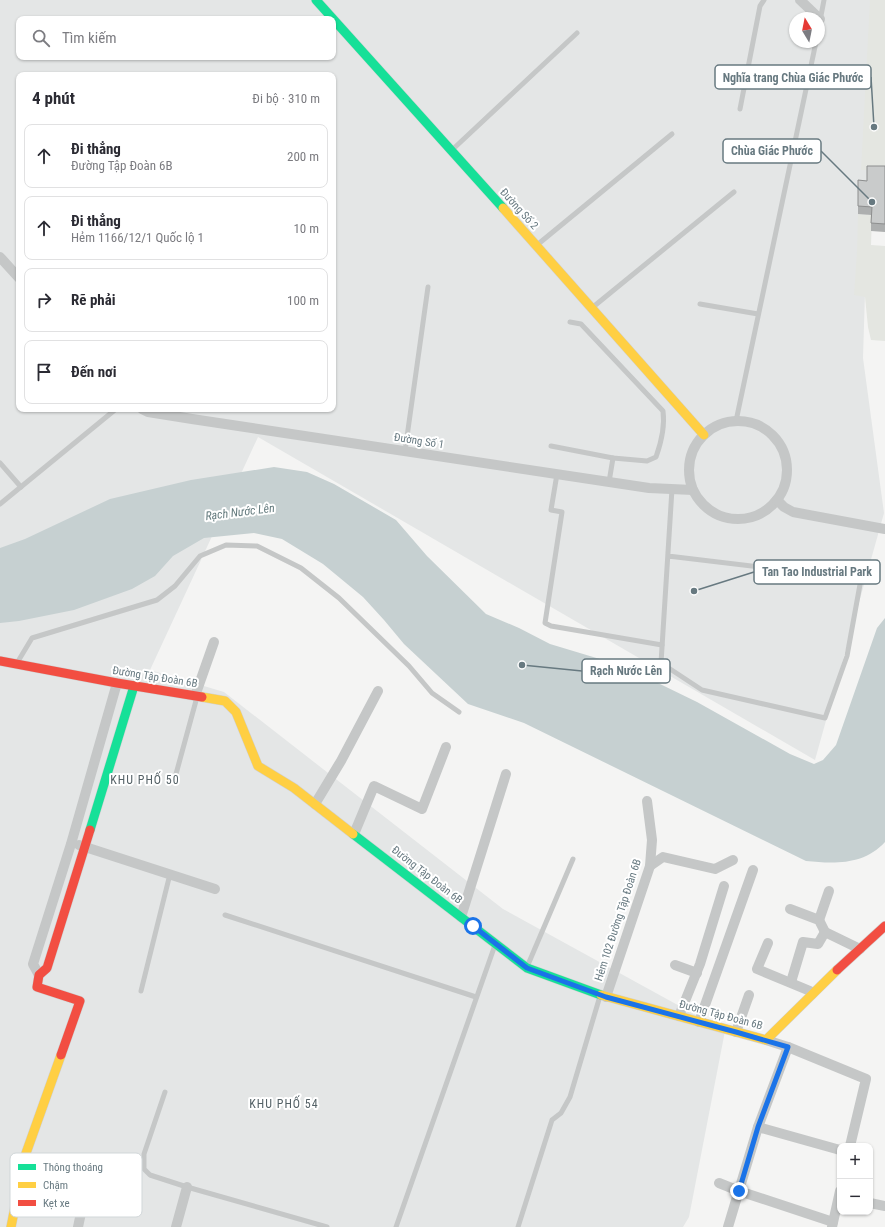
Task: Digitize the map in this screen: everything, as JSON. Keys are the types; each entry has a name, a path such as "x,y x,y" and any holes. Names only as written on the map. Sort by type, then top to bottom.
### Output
{"street":[{"name":"Đường Số 2","path":"316,0 330,16"},
{"path":"800,0 810,12"},
{"name":"Đường Số 2","path":"336,22 704,435"},
{"path":"0,257 16,275"},
{"name":"Đường Số 1","path":"148,412 649,488 693,490"},
{"path":"736,421 752,423 766,429 774,436 781,445 785,454 787,475 785,486 777,500 766,511 746,518 735,519 715,513 706,507 693,490 689,475 690,459 694,449 704,435 715,426 725,422 736,421"},
{"path":"777,500 784,507 793,512 885,529"},
{"path":"196,696 214,642"},
{"name":"Đường Tập Đoàn 6B","path":"0,661 225,701 236,712 258,766 294,788 527,968 603,996 766,1040 812,994 885,926"},
{"path":"26,1153 80,1001 37,987 39,975 34,964 72,844 117,683"},
{"path":"39,975 47,968 134,686"},
{"path":"315,804 341,761 378,691"},
{"path":"354,834 374,786 422,809 446,747"},
{"path":"461,917 506,774"},
{"name":"Hẻm 102 Đường Tập Đoàn 6B","path":"603,996 650,866 652,840 647,801"},
{"path":"72,844 85,846 215,888"},
{"path":"650,866 663,857 715,869 733,860"},
{"path":"699,1022 753,870"},
{"path":"678,1016 697,973 724,886"},
{"path":"819,920 829,891"},
{"path":"790,909 819,920 825,932 860,949"},
{"path":"790,982 803,942 818,944 825,932"},
{"path":"768,943 757,970 790,982 810,991 812,994"},
{"path":"675,965 697,973"},
{"path":"736,1032 749,995"},
{"path":"766,1040 788,1047 866,1079 851,1143"},
{"path":"728,1227 758,1127 788,1047"},
{"path":"758,1127 837,1149"},
{"path":"719,1182 739,1191 833,1224 837,1207"},
{"path":"176,1227 187,1187"},
{"path":"873,1204 885,1206"},
{"path":"11,1227 13,1217"},
{"path":"78,1227 80,1217"}],"lane":[{"path":"740,109 760,6 764,0"},
{"path":"822,12 824,0"},
{"path":"451,151 577,32"},
{"path":"736,421 815,48"},
{"path":"536,246 672,134"},
{"path":"592,308 734,192"},
{"path":"405,451 428,287"},
{"path":"700,304 758,314"},
{"path":"551,446 614,458 647,461 656,457 660,447 664,419 663,411 581,324 570,322"},
{"path":"0,504 112,412"},
{"path":"610,482 614,458"},
{"path":"0,463 21,487"},
{"path":"557,474 551,510 562,512 545,623 551,626 662,645"},
{"path":"668,556 861,580 847,656 824,718 702,690 660,663 672,489"},
{"path":"17,664 32,638 157,600 175,586 200,556 226,545 257,546 301,568 339,598 409,666 432,694 459,712"},
{"path":"176,774 196,696"},
{"path":"527,968 573,859"},
{"path":"141,991 170,874"},
{"path":"225,915 476,998"},
{"path":"396,1227 495,943"},
{"path":"518,1227 552,1120 560,1113 570,1097 603,996"},
{"path":"165,1092 144,1154 144,1169 150,1175 327,1227"}],"shaded area":[{"path":"0,0 874,0 863,358 884,513 815,760 258,437 150,670 224,692 503,909 725,1031 689,1217 683,1227 0,1227"},
{"path":"870,0 885,0 885,170 861,170"},
{"path":"858,214 872,215 871,245 885,246 885,341 871,340 865,297 854,295"}],"water":[{"name":"Rạch Nước Lên","path":"274,467 307,472 334,484 396,520 427,556 486,614 519,628 550,644 623,666 697,702 790,754 814,764 823,760 836,745 877,628 885,618 885,842 877,850 858,859 828,863 806,861 524,723 468,704 404,644 363,597 323,564 282,539 254,533 204,538 173,556 155,576 132,589 74,610 19,621 0,623 0,548 25,539 110,499 191,480"}],"building":[{"path":"867,166 885,166 885,224 871,223 872,207 858,206 858,180 867,181"}],"traffic: fast":[{"path":"316,0 330,16"},
{"path":"336,22 503,208"},
{"path":"90,830 134,686"},
{"path":"353,834 527,968 601,995"}],"traffic: slow":[{"path":"503,208 704,435"},
{"path":"202,697 225,701 236,712 258,766 294,788 353,834"},
{"path":"601,995 766,1040 837,970"},
{"path":"26,1153 61,1055"},
{"path":"11,1227 13,1217"}],"traffic: jam":[{"path":"0,661 202,697"},
{"path":"61,1055 80,1001 37,987 39,975 47,968 90,830"},
{"path":"837,970 885,926"}],"place":[{"name":"Nghĩa trang Chùa Giác Phước","path":"874,127"},
{"name":"Chùa Giác Phước","path":"872,202"},
{"name":"Tan Tao Industrial Park","path":"694,591"},
{"name":"Rạch Nước Lên","path":"522,665"}],"district":[{"name":"KHU PHỐ 50","path":"145,780"},
{"name":"KHU PHỐ 54","path":"284,1104"}],"route":[{"path":"473,926 527,968 606,997 788,1047 776,1083 758,1127 739,1191"}]}
